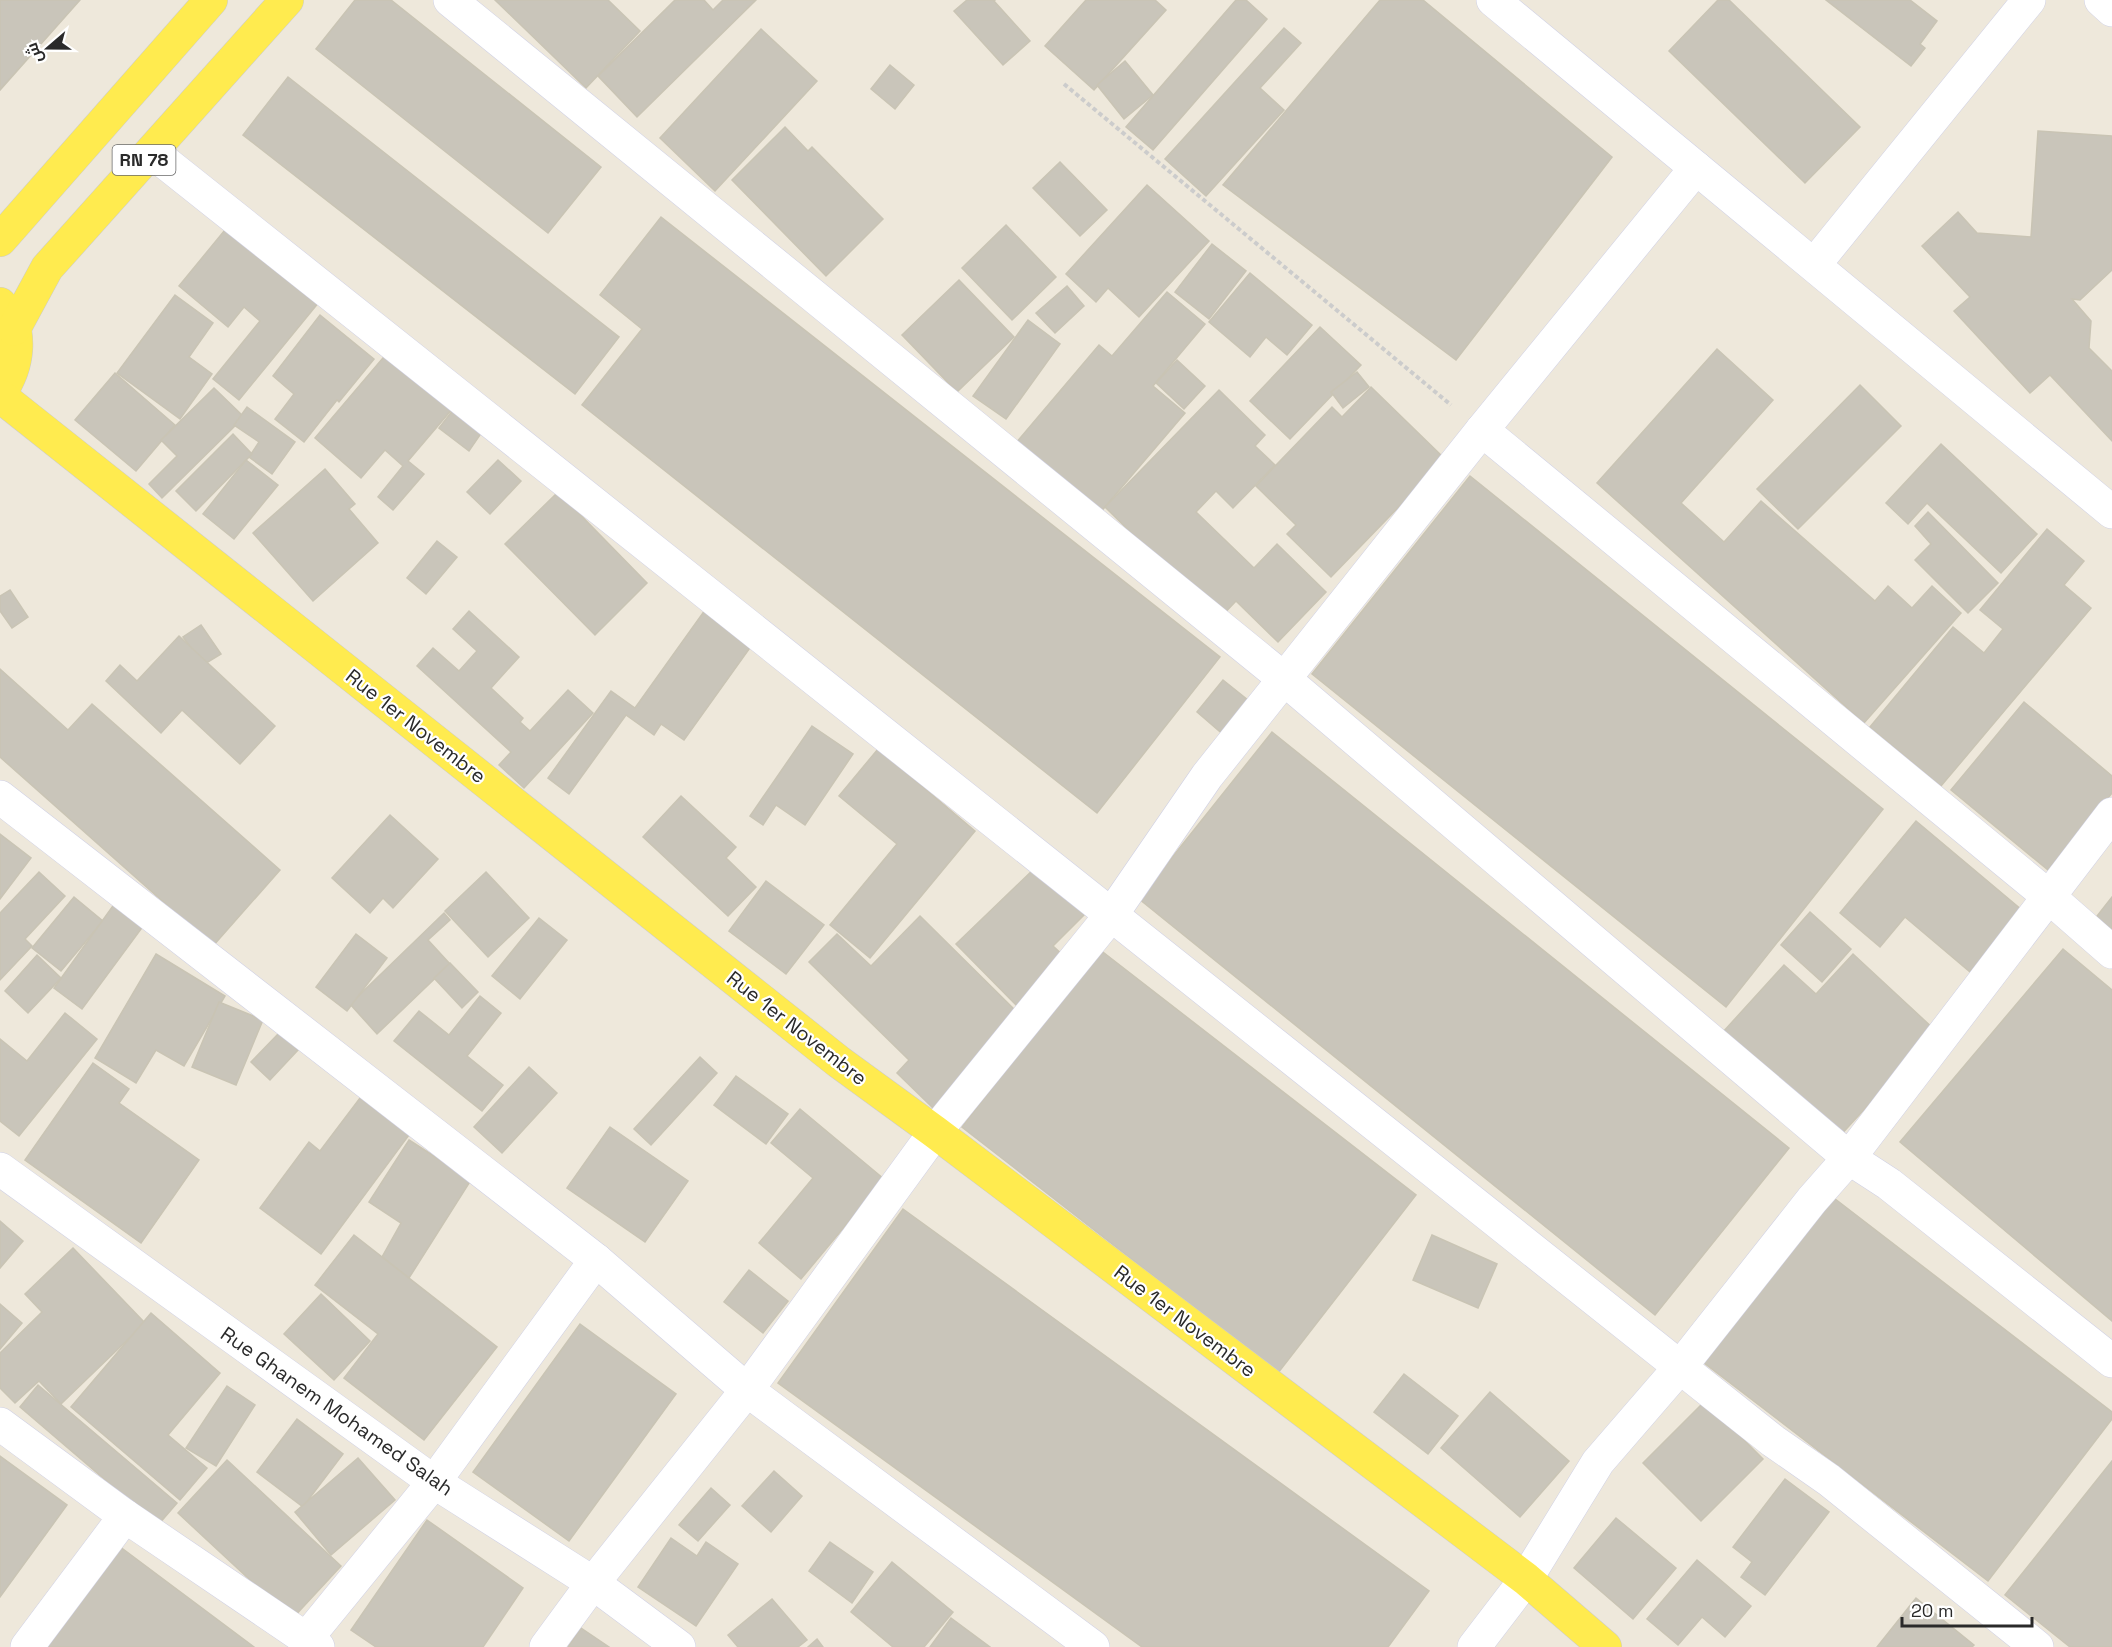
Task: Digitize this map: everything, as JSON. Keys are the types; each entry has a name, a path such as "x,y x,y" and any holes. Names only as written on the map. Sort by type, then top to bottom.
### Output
{"main road":[{"path":"0,240 211,0"},
{"name":"RN 78","path":"7,317 47,268 287,0"},
{"path":"0,394 15,364 17,347 7,317"},
{"name":"Rue 1er Novembre","path":"0,394 839,1062 1526,1579 1605,1647"}],"street":[{"path":"450,0 1283,678 1849,1158 1889,1184 2112,1361"},
{"path":"1493,0 2112,512"},
{"path":"1814,265 2029,0"},
{"path":"2101,0 2112,10"},
{"path":"152,152 1773,1441 1829,1480 2037,1647"},
{"path":"546,1647 593,1583 747,1390 935,1132 1112,914 1207,776 1283,678 1696,168"},
{"path":"1482,430 2048,896 2112,952"},
{"path":"0,797 596,1260 747,1390 1093,1647"},
{"path":"1474,1647 1526,1579 1598,1462 1681,1366 1812,1200 1849,1158 2112,814"},
{"name":"Rue Ghanem Mohamed Salah","path":"0,1169 434,1482 593,1583 679,1647"},
{"path":"0,1424 125,1516 312,1643 434,1482 596,1260"},
{"path":"27,1647 125,1516"}],"path":[{"path":"1064,84 1482,430"}],"building":[{"path":"0,0 80,0 0,90"},
{"path":"355,0 391,0 601,167 548,233 316,49"},
{"path":"495,0 608,0 640,31 586,88"},
{"path":"675,0 704,0 713,10 723,0 756,0 637,117 598,76"},
{"path":"967,0 995,0 1030,41 1003,65 954,11"},
{"path":"1086,0 1155,0 1166,10 1094,90 1045,46"},
{"path":"1236,0 1246,0 1267,19 1153,150 1126,127"},
{"path":"1380,0 1423,0 1612,157 1456,360 1223,185"},
{"path":"1718,0 1729,0 1860,127 1805,183 1669,51"},
{"path":"1826,0 1910,0 1937,21 1920,44 1925,48 1911,66"},
{"path":"1284,28 1301,43 1260,88 1284,110 1206,196 1165,159"},
{"path":"761,29 817,81 715,191 660,138"},
{"path":"1125,61 1153,95 1124,119 1097,85"},
{"path":"890,65 914,85 895,109 871,89"},
{"path":"288,77 619,337 575,394 243,135"},
{"path":"785,127 808,151 812,147 883,219 826,276 732,180"},
{"path":"2038,131 2112,136 2112,270 2080,300 2072,299 2091,321 2089,348 2112,371 2112,441 2050,375 2030,393 1954,311 1970,297 1922,246 1958,212 1977,233 2031,237"},
{"path":"1060,162 1107,210 1080,236 1033,188"},
{"path":"1147,185 1209,241 1139,317 1108,288 1096,302 1066,274"},
{"path":"661,217 1220,657 1097,813 582,405 642,329 600,295"},
{"path":"229,225 319,302 239,400 213,379 260,321 244,307 228,327 179,286"},
{"path":"1006,225 1056,277 1012,320 962,268"},
{"path":"1212,244 1246,271 1209,319 1175,292"},
{"path":"1250,273 1312,325 1287,355 1266,337 1250,357 1209,322"},
{"path":"959,280 1014,337 957,392 902,335"},
{"path":"1067,286 1084,306 1055,333 1036,313"},
{"path":"1167,292 1205,324 1153,386 1185,413 1099,514 1016,443 1099,345 1112,356"},
{"path":"175,295 213,323 189,357 212,374 180,419 117,373"},
{"path":"320,315 374,359 339,402 337,400 304,442 275,419 294,394 273,376"},
{"path":"1028,320 1060,344 1006,419 973,396"},
{"path":"1320,327 1361,365 1290,439 1250,401"},
{"path":"1717,349 1773,400 1681,503 1724,542 1761,501 1875,601 1888,586 1912,608 1932,586 1961,613 1864,723 1597,483"},
{"path":"388,352 453,408 408,461 424,474 393,510 378,497 403,466 385,450 361,478 315,438"},
{"path":"1177,360 1205,386 1184,409 1156,383"},
{"path":"1357,372 1369,387 1343,408 1331,392"},
{"path":"115,373 175,425 136,471 75,420"},
{"path":"1860,385 1901,426 1798,529 1757,489"},
{"path":"1371,387 1445,459 1331,577 1287,534 1296,525 1256,486 1332,407 1342,417"},
{"path":"214,388 244,417 162,498 149,484 177,456 161,440"},
{"path":"1219,390 1265,435 1255,446 1275,465 1233,508 1216,491 1196,512 1254,568 1277,544 1326,592 1278,642 1236,601 1219,619 1105,507"},
{"path":"247,407 295,442 272,474 249,457 259,442 234,425"},
{"path":"453,410 482,432 469,451 439,428"},
{"path":"233,434 252,454 196,511 176,491"},
{"path":"1941,444 2037,534 2001,573 1927,503 1908,524 1886,503"},
{"path":"246,460 278,485 234,539 203,514"},
{"path":"498,460 521,481 490,514 467,492"},
{"path":"325,469 355,504 349,509 378,543 313,601 253,533"},
{"path":"1470,476 1883,809 1726,1007 1312,674"},
{"path":"558,492 647,583 595,635 505,544"},
{"path":"1928,512 1998,583 1968,613 1915,560 1931,544 1915,526"},
{"path":"2047,529 2084,561 2064,585 2091,608 1941,786 1870,727 1953,627 1984,653 2003,629 1980,610"},
{"path":"437,541 457,557 426,594 407,578"},
{"path":"10,590 28,617 12,628 0,611 0,596"},
{"path":"705,610 752,645 684,740 661,724 654,735 626,715 569,794 548,778 611,691 635,708"},
{"path":"469,611 519,657 491,688 523,718 520,722 530,731 568,690 593,713 524,788 499,765 511,752 417,666 433,648 459,671 477,651 453,629"},
{"path":"201,625 221,654 203,665 183,637"},
{"path":"179,636 275,726 240,764 182,710 161,733 106,681 120,665 137,681"},
{"path":"0,669 68,730 92,704 280,870 213,946 0,757"},
{"path":"1223,680 1253,704 1226,737 1197,712"},
{"path":"2024,702 2112,776 2112,793 2048,870 1951,790"},
{"path":"812,726 853,754 805,825 776,805 763,825 750,816"},
{"path":"1272,732 1789,1148 1655,1315 1139,899"},
{"path":"878,749 975,831 870,958 830,925 897,844 839,796"},
{"path":"681,796 736,847 726,858 756,887 728,916 643,837"},
{"path":"390,815 438,859 393,908 383,898 370,913 332,878"},
{"path":"1916,821 2022,910 1970,972 1905,917 1880,947 1840,913"},
{"path":"0,834 31,858 0,899"},
{"path":"1037,866 1084,915 1053,946 1066,958 1017,1006 956,944"},
{"path":"39,872 65,896 25,939 32,946 0,980 0,913"},
{"path":"486,872 529,918 488,957 445,911"},
{"path":"766,881 824,925 786,974 729,931"},
{"path":"74,897 103,921 61,971 32,948"},
{"path":"2112,897 2112,935 2094,920"},
{"path":"115,903 144,925 82,1009 54,988"},
{"path":"1810,912 1851,949 1822,982 1781,945"},
{"path":"444,913 450,920 428,940 450,964 377,1034 350,1004"},
{"path":"920,916 1023,1018 935,1110 897,1073 909,1060 809,962 837,934 871,966"},
{"path":"539,918 567,940 520,999 492,976"},
{"path":"356,934 387,958 347,1011 316,987"},
{"path":"1099,949 1416,1195 1278,1373 962,1127"},
{"path":"2063,949 2112,990 2112,1321 1900,1142"},
{"path":"156,954 225,996 184,1066 156,1050 136,1083 95,1058"},
{"path":"1853,954 1936,1031 1838,1138 1723,1032 1784,965 1816,994"},
{"path":"37,955 61,978 28,1013 5,991"},
{"path":"450,963 478,992 462,1008 434,978"},
{"path":"480,996 501,1013 467,1056 503,1085 482,1111 394,1041 419,1011 449,1035"},
{"path":"219,1002 263,1020 236,1085 192,1067"},
{"path":"65,1013 97,1039 19,1136 0,1121 0,1039 27,1061"},
{"path":"279,1033 298,1050 270,1080 251,1062"},
{"path":"700,1057 717,1073 651,1145 634,1129"},
{"path":"93,1063 129,1089 119,1103 199,1160 141,1243 25,1160"},
{"path":"529,1067 557,1093 502,1153 474,1127"},
{"path":"736,1076 788,1114 766,1144 714,1105"},
{"path":"360,1098 409,1135 321,1254 260,1208 309,1142 320,1151"},
{"path":"800,1109 884,1179 801,1279 759,1243 813,1178 771,1143"},
{"path":"610,1127 688,1181 645,1242 567,1188"},
{"path":"409,1140 471,1180 409,1278 382,1257 401,1223 369,1202"},
{"path":"1830,1195 2112,1412 2112,1419 1988,1581 1703,1362"},
{"path":"903,1209 1429,1591 1388,1647 1142,1647 778,1383"},
{"path":"0,1221 23,1241 0,1268"},
{"path":"354,1235 497,1347 424,1440 344,1378 378,1334 315,1285"},
{"path":"1432,1235 1497,1264 1478,1308 1413,1280"},
{"path":"73,1248 145,1323 61,1404 39,1381 15,1403 0,1388 0,1353 42,1312 25,1294"},
{"path":"749,1270 788,1301 763,1333 724,1302"},
{"path":"321,1294 370,1341 334,1380 284,1334"},
{"path":"0,1304 22,1323 0,1349"},
{"path":"151,1313 220,1373 168,1435 207,1468 180,1500 71,1407"},
{"path":"580,1324 676,1394 569,1541 473,1472"},
{"path":"1404,1374 1458,1416 1428,1454 1374,1412"},
{"path":"38,1385 177,1503 158,1525 20,1407"},
{"path":"227,1386 255,1405 216,1466 186,1448"},
{"path":"1490,1392 1569,1461 1520,1517 1441,1448"},
{"path":"1705,1401 1763,1459 1701,1521 1643,1463"},
{"path":"297,1419 343,1454 303,1507 257,1472"},
{"path":"0,1456 67,1505 0,1597"},
{"path":"358,1458 395,1500 331,1555 295,1512"},
{"path":"227,1460 341,1566 292,1619 178,1513"},
{"path":"2112,1461 2112,1647 2070,1647 2005,1595"},
{"path":"774,1471 802,1496 771,1532 742,1506"},
{"path":"1785,1479 1829,1512 1765,1595 1741,1577 1752,1562 1733,1547"},
{"path":"711,1488 730,1505 698,1541 679,1525"},
{"path":"1616,1518 1676,1568 1633,1619 1574,1568"},
{"path":"427,1520 523,1588 483,1647 376,1647 351,1630"},
{"path":"671,1538 697,1556 706,1542 738,1564 696,1626 638,1587"},
{"path":"830,1542 873,1572 852,1603 809,1571"},
{"path":"115,1543 254,1647 39,1647"},
{"path":"1697,1560 1751,1606 1725,1637 1702,1617 1678,1645 1647,1619"},
{"path":"892,1562 953,1612 924,1647 893,1647 851,1612"},
{"path":"1916,1598 1974,1645 1972,1647 1877,1647"},
{"path":"772,1599 807,1640 798,1647 738,1647 728,1635"},
{"path":"951,1618 990,1647 930,1647"},
{"path":"581,1628 609,1647 568,1647"},
{"path":"817,1639 823,1647 808,1647"}]}
